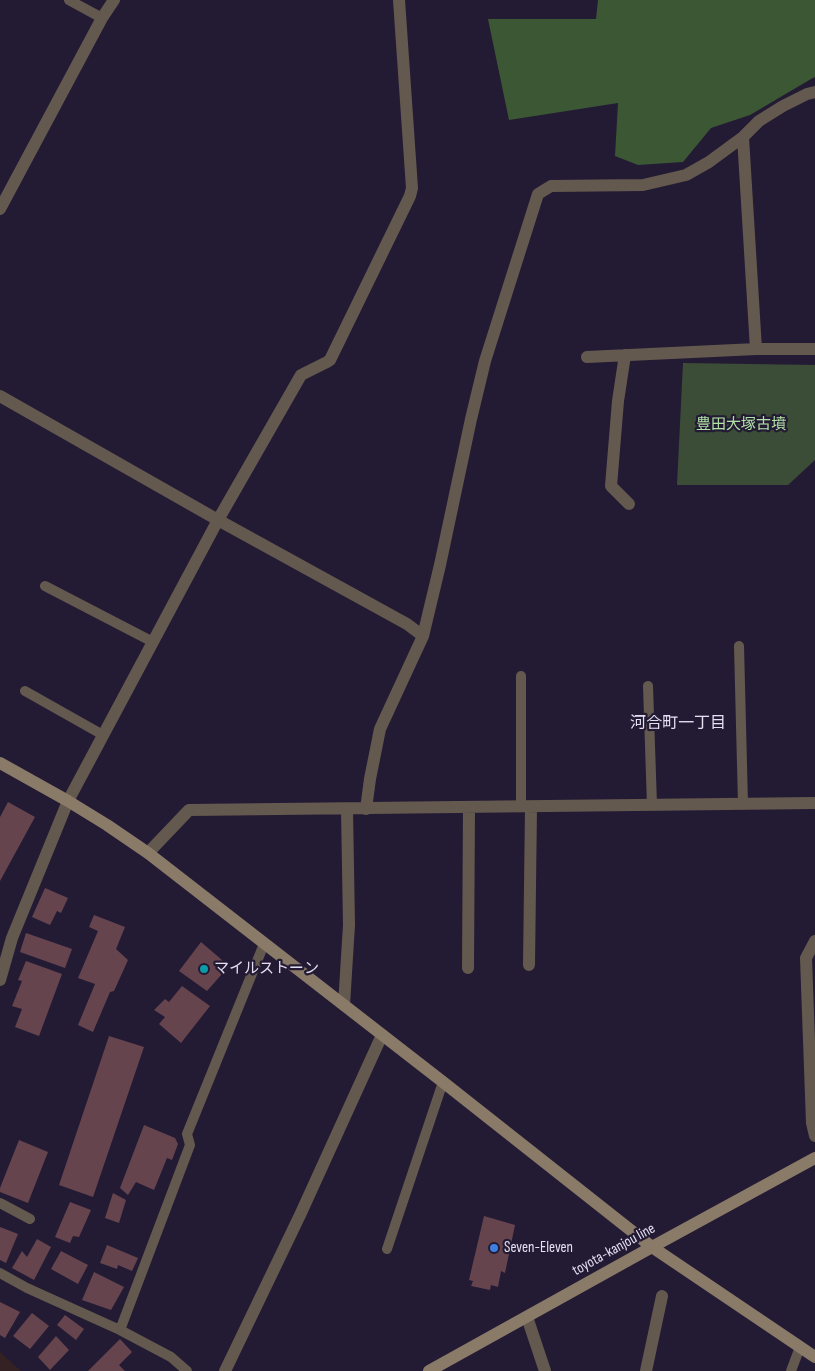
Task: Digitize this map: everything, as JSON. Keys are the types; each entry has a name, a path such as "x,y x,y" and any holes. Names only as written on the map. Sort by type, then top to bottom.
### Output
{"street":[{"path":"0,209 102,18 114,0"},
{"path":"0,980 12,938 68,801 218,520 302,375 330,360 410,196 412,188 399,0"},
{"path":"366,809 380,729 423,636 485,361 538,194 551,186 643,186 686,175 709,162 743,137 759,121 783,106 815,92"},
{"path":"743,137 756,349"},
{"path":"588,356 756,349 814,349"},
{"path":"625,355 618,401 611,486 629,504"},
{"path":"0,396 218,520 407,624 423,636"},
{"path":"0,762 68,801 148,853 652,1247 815,1358"},
{"path":"148,853 189,810 815,803"},
{"path":"468,968 469,807"},
{"path":"526,807 529,965"},
{"path":"344,1005 349,925 347,809"},
{"path":"815,941 806,958 812,1123 815,1136"},
{"path":"225,1371 302,1213 382,1035"},
{"name":"toyota-kanjou line","path":"429,1371 815,1158"},
{"path":"646,1371 662,1296"},
{"path":"527,1317 545,1371"}],"lane":[{"path":"69,0 102,18"},
{"path":"45,586 153,642"},
{"path":"739,646 743,804"},
{"path":"521,676 526,807"},
{"path":"648,686 652,805"},
{"path":"24,691 103,735"},
{"path":"120,1330 190,1146 187,1134 264,944"},
{"path":"387,1249 443,1082"},
{"path":"0,1203 30,1219"},
{"path":"0,1272 27,1288 120,1330 171,1357 187,1371"},
{"path":"791,1371 800,1348"}],"shaded area":[{"path":"0,1352 21,1371 0,1371"}],"green space":[{"path":"598,0 815,0 815,77 750,115 711,128 683,162 638,165 615,156 618,103 509,120 488,19 596,19"},
{"name":"豊田大塚古墳","path":"683,363 815,365 815,460 788,485 677,485"}],"building":[{"path":"8,802 35,817 0,881 0,817"},
{"path":"45,888 68,898 61,913 57,911 50,925 32,917"},
{"path":"94,915 125,927 116,949 128,960 114,991 110,992 93,1032 78,1025 95,984 78,978 98,931 89,927"},
{"path":"26,933 72,949 65,968 20,952"},
{"name":"マイルストーン","path":"201,942 229,966 207,991 179,971"},
{"path":"26,961 62,974 39,1036 15,1027 22,1009 12,1006 22,981 18,980"},
{"path":"182,986 210,1006 181,1043 159,1024 165,1017 154,1010 165,999 169,1002"},
{"path":"109,1036 144,1047 93,1197 59,1185"},
{"path":"144,1125 175,1138 178,1144 172,1160 167,1158 154,1190 136,1182 128,1195 120,1188"},
{"path":"19,1140 48,1152 28,1203 0,1192"},
{"path":"113,1193 126,1200 119,1223 105,1218"},
{"path":"70,1202 91,1210 79,1237 73,1236 70,1243 55,1237"},
{"name":"Seven-Eleven","path":"484,1216 515,1225 505,1273 501,1271 498,1287 491,1285 490,1290 471,1286 473,1281 469,1280"},
{"path":"0,1227 18,1234 6,1263 0,1260"},
{"path":"37,1239 51,1247 34,1280 12,1268 22,1251 27,1257"},
{"path":"107,1245 138,1258 132,1271 118,1265 117,1269 100,1263"},
{"path":"61,1251 88,1265 78,1284 51,1269"},
{"path":"94,1272 124,1287 111,1310 82,1300"},
{"path":"0,1302 20,1312 5,1338 0,1335"},
{"path":"32,1313 49,1326 30,1349 13,1336"},
{"path":"65,1315 84,1329 76,1340 57,1325"},
{"path":"56,1336 69,1350 50,1370 38,1357"},
{"path":"120,1339 132,1352 119,1365 125,1371 88,1371"}],"place":[{"name":"マイルストーン","path":"204,969"},
{"name":"Seven-Eleven","path":"494,1248"}],"district":[{"name":"河合町一丁目","path":"678,724"}]}
